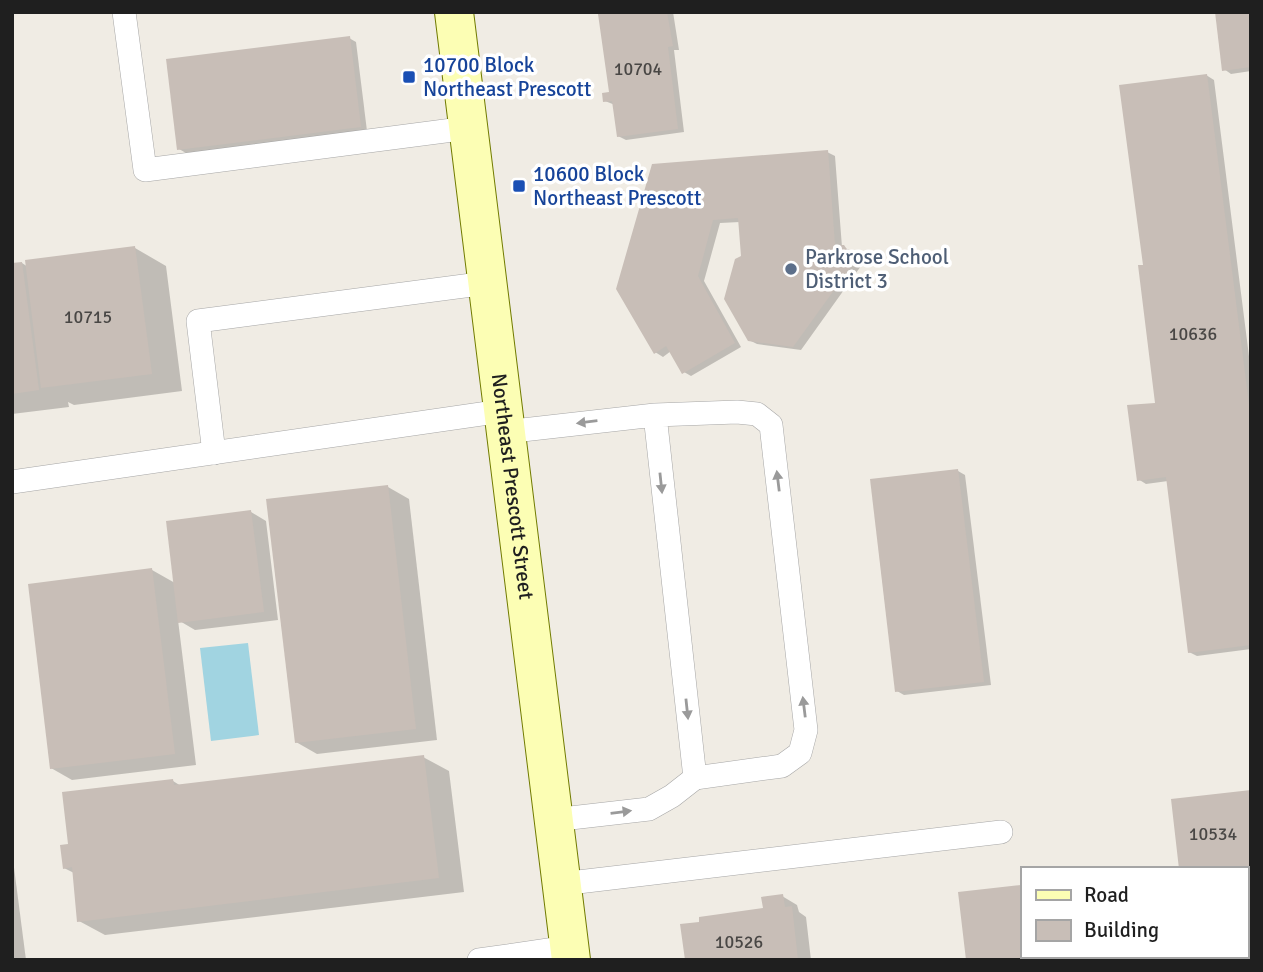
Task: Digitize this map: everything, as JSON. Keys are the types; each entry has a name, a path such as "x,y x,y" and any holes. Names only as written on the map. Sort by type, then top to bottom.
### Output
{"street":[{"name":"Northeast Prescott Street","path":"454,12 570,954"}],"lane":[{"path":"124,12 145,170 468,128"},
{"path":"214,453 198,321 486,283"},
{"path":"12,482 214,453 504,422 737,412 757,414 771,425 806,730 800,753 782,766 695,778 672,796 649,808 553,820"},
{"path":"655,415 695,778"},
{"path":"561,884 1001,832"},
{"path":"479,960 570,954"}],"water":[{"path":"248,643 259,735 211,741 200,648"}],"building":[{"path":"667,12 673,46 668,47 678,129 617,137 612,101 603,102 602,93 609,92 598,14"},
{"path":"1215,12 1251,12 1251,67 1222,71"},
{"path":"350,36 361,127 177,150 166,59"},
{"path":"1207,74 1251,420 1251,645 1188,653 1166,477 1137,481 1127,405 1155,403 1138,265 1143,265 1119,85"},
{"name":"Parkrose School District 3","path":"828,150 835,245 844,245 855,261 793,347 748,341 724,299 735,259 741,256 738,218 713,220 698,276 735,343 682,374 666,346 654,354 616,289 652,164"},
{"path":"135,246 152,374 41,388 25,260"},
{"path":"22,262 39,390 12,394 12,263"},
{"path":"958,469 984,682 895,692 870,479"},
{"path":"388,485 416,729 295,743 266,499"},
{"path":"251,510 264,612 178,623 166,521"},
{"path":"152,568 175,754 50,769 28,584"},
{"path":"424,755 439,878 77,922 72,867 63,869 60,845 68,844 62,792 173,779 174,785"},
{"path":"1251,790 1251,941 1249,867 1179,867 1171,799"},
{"path":"1021,885 1021,958 1119,959 966,960 958,892"},
{"path":"783,894 785,907 792,906 798,960 685,960 680,924 699,922 699,917 763,908 761,897"}],"place":[{"name":"10700 Block Northeast Prescott","path":"409,77"},
{"name":"10600 Block Northeast Prescott","path":"519,186"},
{"name":"Parkrose School District 3","path":"791,269"}]}
